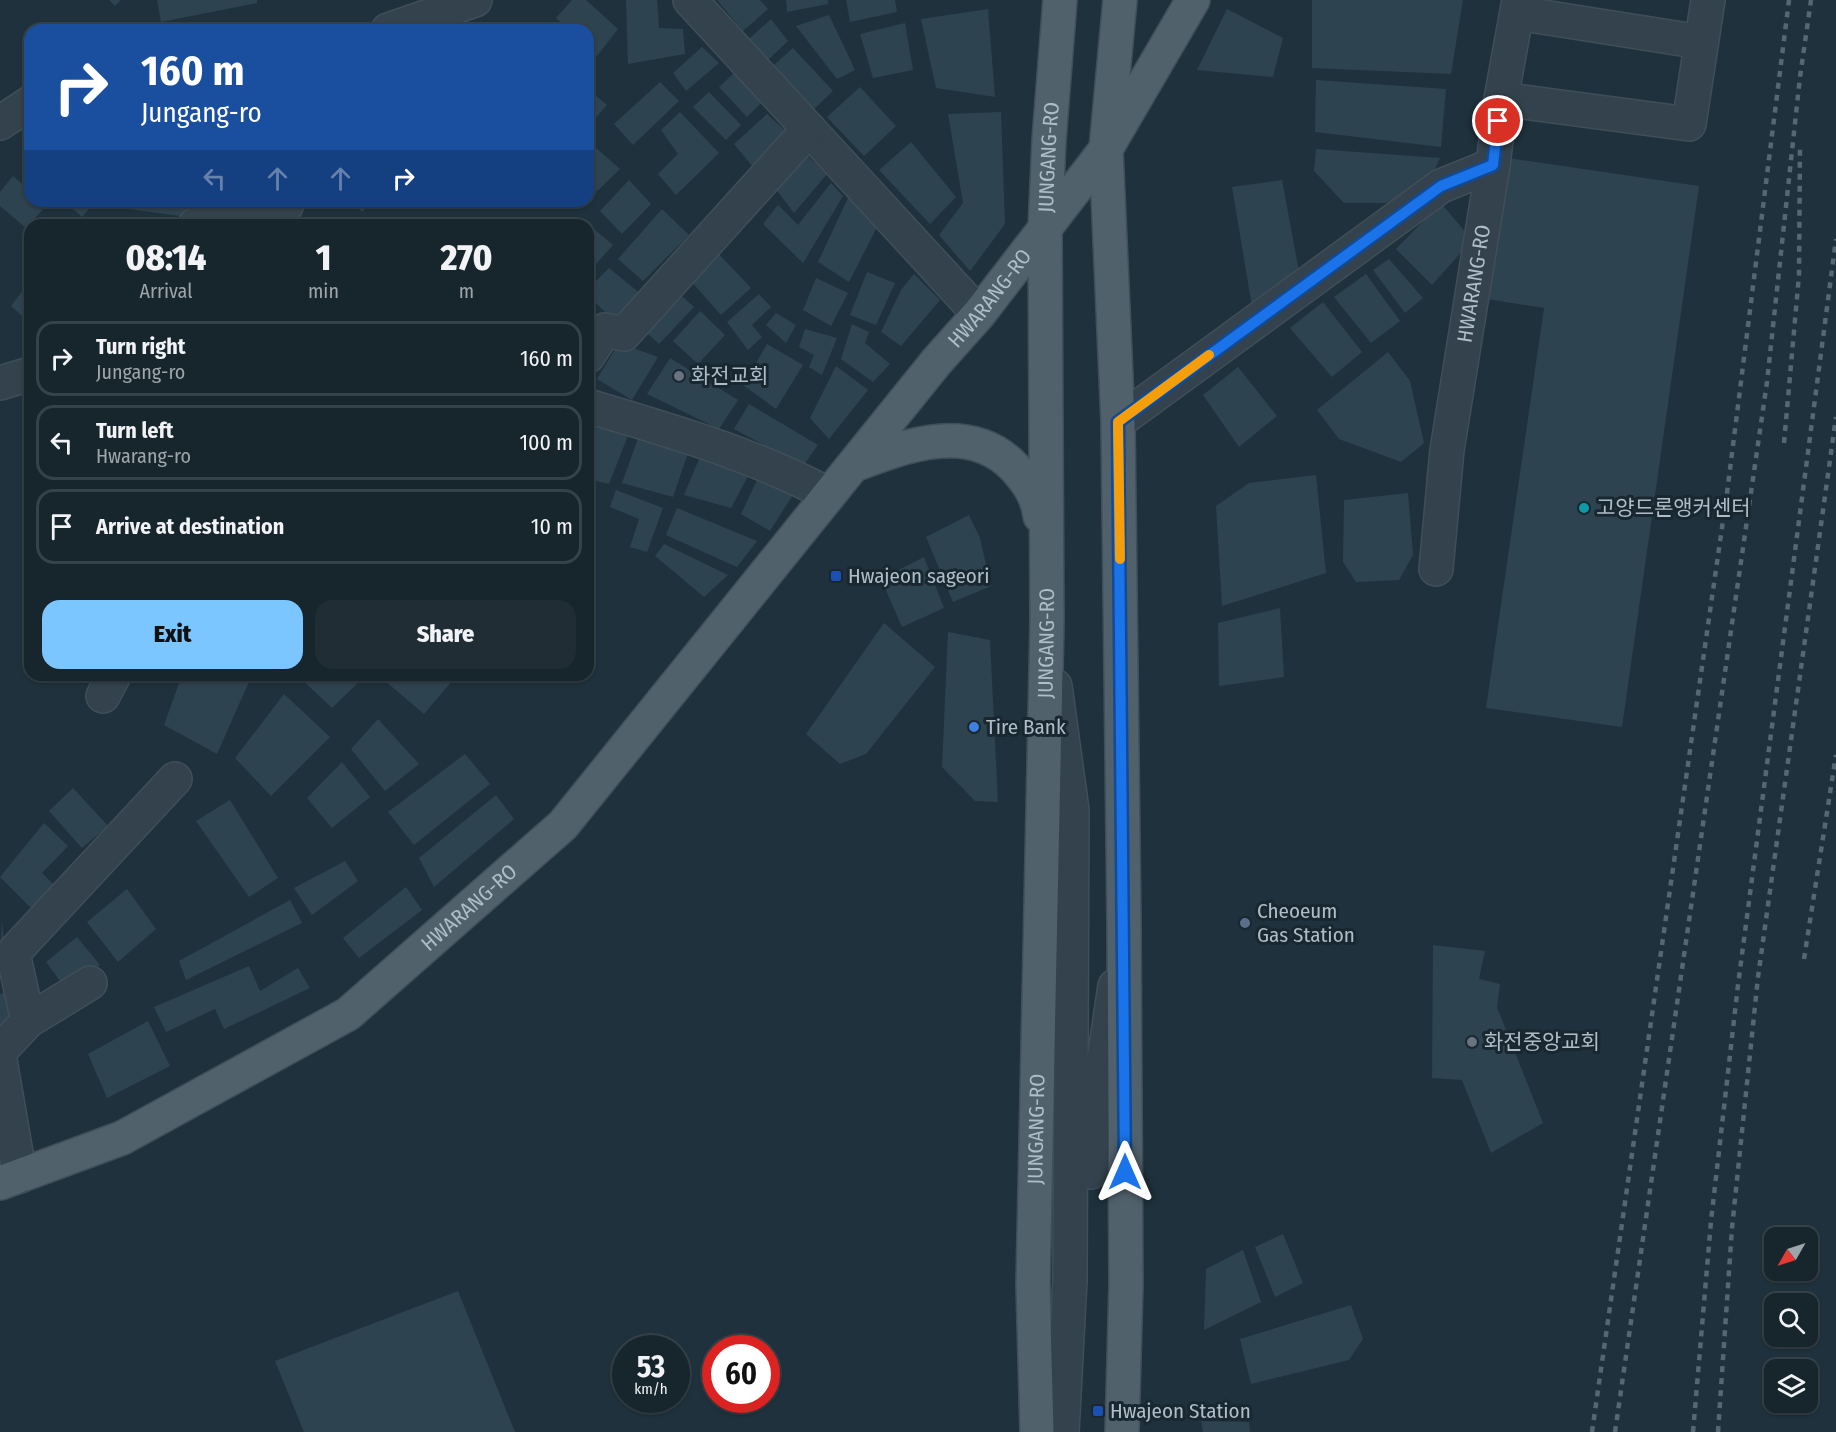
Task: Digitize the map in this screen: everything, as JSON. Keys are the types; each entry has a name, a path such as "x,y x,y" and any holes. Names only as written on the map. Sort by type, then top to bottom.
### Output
{"main road":[{"name":"JUNGANG-RO","path":"1037,1432 1033,1284 1047,622 1045,229 1048,140 1060,0"},
{"path":"1120,0 1106,149 1118,422 1126,1284 1122,1432"},
{"name":"HWARANG-RO","path":"10,1179 123,1138 348,1014 562,825 937,361 980,314 1106,149 1161,50 1193,0"},
{"path":"854,465 890,451 948,440 971,441 991,448 1011,464 1037,497 1045,558"}],"street":[{"path":"405,24 475,0"},
{"path":"690,0 980,314"},
{"path":"1501,99 1689,124 1708,0"},
{"path":"1518,7 1701,42"},
{"name":"HWARANG-RO","path":"1436,569 1447,450 1493,165 1501,99 1518,7"},
{"path":"0,123 24,107"},
{"path":"594,347 605,330 624,333 808,129"},
{"path":"1118,422 1441,186 1493,165"},
{"path":"234,219 286,211"},
{"path":"0,383 24,376"},
{"path":"594,408 755,459 788,472 829,495"},
{"path":"1047,622 1072,810 1070,1280 1062,1432"},
{"path":"28,1021 13,952 175,779"},
{"path":"1083,1432 1094,1127 1124,923"},
{"path":"0,1051 28,1021 90,983"},
{"path":"0,1060 10,1179"}],"building":[{"path":"109,0 121,0 115,6"},
{"path":"157,0 257,0 257,3 161,22"},
{"path":"572,0 586,0 618,29 597,56 594,53 594,24 562,24 556,18"},
{"path":"626,0 657,0 659,28 683,29 685,54 628,64"},
{"path":"717,0 760,0 768,9 743,31"},
{"path":"786,0 828,0 828,4 787,12"},
{"path":"846,0 895,0 897,12 850,22"},
{"path":"1312,0 1463,0 1451,74 1312,68"},
{"path":"988,9 995,97 936,88 921,19"},
{"path":"1227,9 1283,38 1273,77 1197,70"},
{"path":"829,15 855,70 837,79 796,26"},
{"path":"771,19 788,41 768,60 749,39"},
{"path":"905,23 913,70 873,78 860,34"},
{"path":"702,47 719,63 686,91 673,73"},
{"path":"793,48 833,91 813,110 773,66"},
{"path":"734,73 761,103 747,117 719,87"},
{"path":"1316,80 1446,89 1441,147 1315,132"},
{"path":"660,82 679,101 633,145 614,124"},
{"path":"860,87 896,126 864,156 827,117"},
{"path":"709,92 741,125 726,140 693,107"},
{"path":"594,94 607,105 594,120"},
{"path":"680,112 719,153 676,195 658,174 678,154 661,130"},
{"path":"1001,112 1005,224 970,271 939,235 963,203 948,114"},
{"path":"767,114 788,133 753,167 734,144"},
{"path":"911,142 956,197 930,224 879,170"},
{"path":"594,148 620,169 594,194"},
{"path":"1316,149 1440,158 1430,180 1386,203 1344,203 1314,171"},
{"path":"802,151 827,174 794,213 771,183"},
{"name":"고양드론앵커센터","path":"1508,158 1699,186 1622,727 1486,708 1544,308 1487,299"},
{"path":"13,176 24,186 24,207 45,207 34,219 24,219 24,226 0,206 0,192"},
{"path":"629,180 651,204 622,234 600,211"},
{"path":"1282,180 1299,271 1252,307 1232,187"},
{"path":"831,183 843,196 803,263 763,224 778,205 798,225"},
{"path":"848,198 878,225 849,282 818,262"},
{"path":"1441,203 1472,240 1432,285 1396,249"},
{"path":"71,207 91,207 82,217"},
{"path":"121,207 191,207 187,217"},
{"path":"356,207 366,207 363,212"},
{"path":"662,209 689,235 643,281 618,259"},
{"path":"594,229 613,245 594,266"},
{"path":"715,250 751,288 721,315 690,280"},
{"path":"1389,259 1423,298 1405,313 1373,270"},
{"path":"609,268 642,295 615,321 594,302 594,283"},
{"path":"867,272 895,283 876,325 850,315"},
{"path":"914,274 940,300 901,346 881,332 901,290"},
{"path":"1366,274 1400,321 1371,343 1334,297"},
{"path":"816,278 848,293 831,326 803,310"},
{"path":"24,289 24,318 11,306"},
{"path":"674,289 694,307 659,344 640,327"},
{"path":"759,294 771,307 752,325 762,337 748,350 727,322"},
{"path":"1323,302 1362,352 1332,377 1290,328"},
{"path":"700,311 725,335 698,364 673,341"},
{"path":"776,313 796,325 786,343 766,325"},
{"path":"852,324 869,332 865,343 890,364 873,382 841,359"},
{"path":"805,329 837,338 822,375 809,367 814,355 799,347"},
{"path":"619,343 658,357 632,400 597,379"},
{"path":"767,344 803,365 776,409 743,385"},
{"path":"1388,352 1410,381 1424,443 1401,462 1339,439 1317,410"},
{"name":"화전교회","path":"670,358 738,400 719,429 647,394"},
{"path":"836,366 868,390 829,439 810,418"},
{"path":"1238,367 1277,416 1239,447 1203,395"},
{"path":"749,404 818,445 803,466 734,429"},
{"path":"594,422 629,433 609,484 594,480"},
{"path":"639,436 688,453 673,497 622,483"},
{"path":"699,459 748,476 731,508 684,495"},
{"path":"1316,475 1326,573 1222,606 1216,506 1249,483"},
{"path":"758,478 794,493 770,531 741,514"},
{"path":"616,490 663,508 647,552 630,547 639,519 610,507"},
{"path":"1408,493 1413,555 1399,580 1356,582 1343,562 1344,500"},
{"path":"677,508 757,541 737,567 666,535"},
{"path":"969,515 980,538 991,586 953,602 926,537"},
{"path":"664,544 728,575 704,597 655,556"},
{"path":"924,557 944,608 902,627 881,579"},
{"path":"1280,608 1284,677 1219,686 1218,623"},
{"path":"884,623 935,667 866,754 840,764 806,734"},
{"path":"948,632 990,640 998,802 975,801 942,767"},
{"path":"180,681 249,681 217,754 164,725"},
{"path":"303,681 360,681 332,708"},
{"path":"385,681 452,681 424,714"},
{"path":"284,694 330,737 271,796 235,758"},
{"path":"378,719 419,764 385,791 351,749"},
{"path":"465,754 490,784 414,845 388,812"},
{"path":"342,762 370,797 332,828 307,798"},
{"path":"73,788 108,826 82,848 49,811"},
{"path":"496,795 514,819 434,887 419,858"},
{"path":"230,800 278,878 249,897 196,821"},
{"path":"44,823 68,846 42,873 58,889 35,912 0,877"},
{"path":"345,861 358,881 312,915 294,888"},
{"path":"406,887 422,910 359,958 343,938"},
{"path":"127,889 156,929 118,962 87,922"},
{"path":"290,900 302,923 186,980 179,961"},
{"path":"2,918 6,978 0,978"},
{"path":"77,937 100,965 66,989 46,962"},
{"name":"화전중앙교회","path":"1433,945 1485,951 1479,979 1500,984 1497,1007 1543,1123 1491,1153 1462,1080 1432,1078"},
{"path":"249,966 260,991 298,968 310,988 224,1029 215,1009 166,1032 154,1007"},
{"path":"7,992 9,1030 0,1033 0,994"},
{"path":"148,1021 170,1066 107,1098 88,1054"},
{"path":"1283,1234 1303,1283 1275,1297 1255,1247"},
{"path":"1243,1250 1261,1302 1204,1330 1206,1269"},
{"path":"458,1291 515,1432 304,1432 275,1361"},
{"path":"1351,1305 1363,1339 1349,1360 1251,1384 1240,1339"},
{"path":"1201,1421 1249,1422 1250,1432 1203,1432"}],"railway":[{"path":"1592,1432 1727,493 1789,0"},
{"path":"1615,1432 1767,382 1800,77 1811,0"},
{"path":"1784,443 1799,275 1800,146"},
{"path":"1693,1432 1711,1221 1738,985 1836,239"},
{"path":"1718,1432 1732,1228 1758,977 1836,417"},
{"path":"1804,959 1836,755"}],"slow traffic":[{"path":"1120,559 1118,422 1209,355"}],"place":[{"name":"화전교회","path":"679,376"},
{"name":"고양드론앵커센터","path":"1584,508"},
{"name":"Hwajeon sageori","path":"836,576"},
{"name":"Tire Bank","path":"974,727"},
{"name":"Cheoeum Gas Station","path":"1245,923"},
{"name":"화전중앙교회","path":"1472,1042"},
{"name":"Hwajeon Station","path":"1098,1411"}],"route":[{"path":"1125,1172 1118,422 1441,186 1493,165 1498,121"}]}
